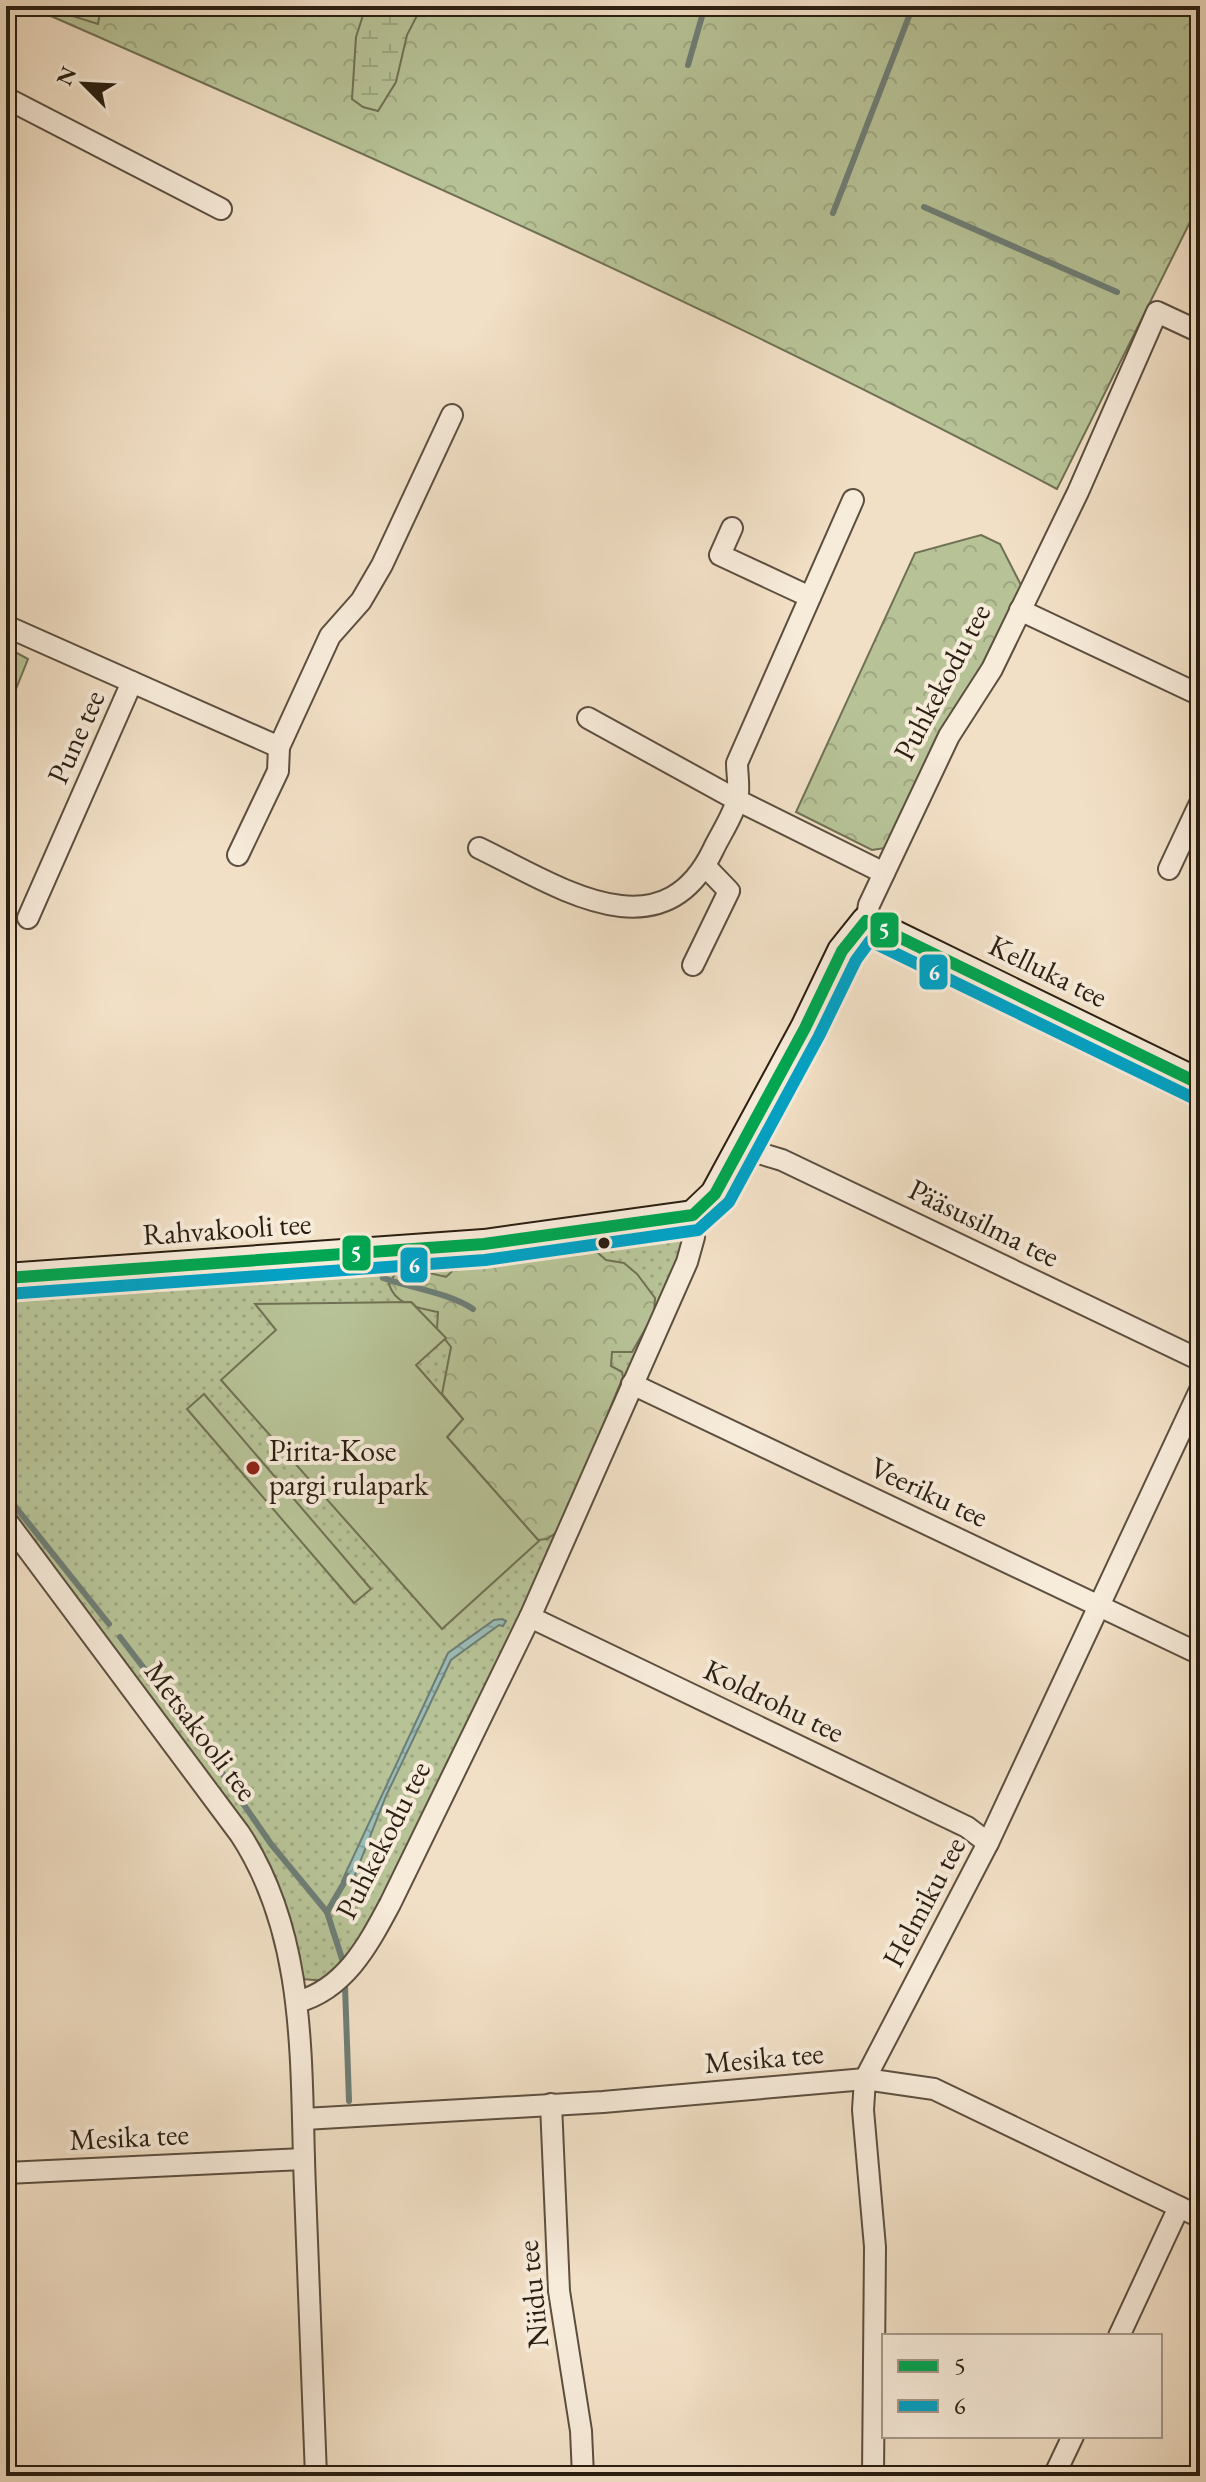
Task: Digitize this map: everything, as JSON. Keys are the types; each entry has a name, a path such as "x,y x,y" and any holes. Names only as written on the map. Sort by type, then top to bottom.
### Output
{"street":[{"path":"6,98 221,209"},
{"name":"Puhkekodu tee","path":"297,2002 314,1997 334,1984 369,1944 530,1617 691,1252 695,1231 690,1215 710,1201 805,1028 842,951 866,921 884,873 949,736 992,669 1078,492 1157,312 1200,332"},
{"path":"238,855 278,771 279,747 330,636 361,601 382,565 452,415"},
{"path":"479,848 580,897 641,908 670,901 701,876 737,800 737,763 853,500"},
{"path":"732,528 720,555 810,597"},
{"path":"1020,610 1200,695"},
{"path":"6,626 132,682"},
{"name":"Pune tee","path":"28,918 132,682 279,747"},
{"path":"588,718 737,800 884,873"},
{"path":"1169,869 1200,803"},
{"path":"693,965 729,891 705,866"},
{"name":"Kelluka tee","path":"866,921 1200,1084"},
{"name":"Pääsusilma tee","path":"739,1147 782,1160 1200,1360"},
{"name":"Rahvakooli tee","path":"6,1278 484,1244 690,1215"},
{"name":"Veeriku tee","path":"632,1384 1200,1654"},
{"name":"Helmiku tee","path":"873,2476 875,2247 863,2110 865,2079 988,1843 1200,1390"},
{"name":"Metsakooli tee","path":"6,1520 252,1851 274,1901 297,2002"},
{"name":"Koldrohu tee","path":"530,1617 967,1827 988,1843"},
{"path":"297,2002 316,2476"},
{"name":"Mesika tee","path":"304,2119 551,2104 865,2079 934,2089 1200,2217"},
{"name":"Niidu tee","path":"551,2104 559,2291 581,2431 583,2476"},
{"name":"Mesika tee","path":"6,2173 304,2159"},
{"path":"1120,2334 1179,2207"},
{"path":"1054,2476 1072,2438"}],"green space":[{"path":"28,6 1200,6 1200,202 1057,489 931,423 676,298 418,179"},
{"path":"64,6 101,6 98,24 69,15"},
{"path":"366,6 422,6 407,35 396,82 378,111 363,107 352,99 356,37"},
{"path":"981,535 1000,544 1022,587 986,661 944,727 885,848 872,850 796,812 915,553"},
{"path":"6,647 28,659 6,714"},
{"path":"681,1230 687,1238 583,1483 364,1945 326,1981 302,1979 284,1914 6,1514 6,1286"},
{"path":"553,1252 597,1252 606,1260 624,1263 637,1274 655,1298 654,1314 632,1352 612,1352 611,1366 622,1372 623,1377 560,1530 547,1539 538,1540 447,1437 463,1419 442,1394 451,1347 437,1329 438,1312 403,1301 389,1284 400,1266 446,1277 462,1262"},
{"path":"411,1302 446,1338 416,1365 463,1419 447,1437 539,1541 442,1629 221,1380 276,1330 255,1304"},
{"name":"Pirita-Kose pargi rulapark","path":"204,1394 371,1589 354,1603 187,1409"}],"water":[{"path":"315,1279 143,1288 250,1280"},
{"path":"143,1288 63,1294 87,1291"},
{"path":"494,1620 506,1621 503,1626 499,1625 451,1660 386,1796 351,1885 342,1881 448,1653"}],"waterway":[{"path":"688,65 705,6"},
{"path":"833,213 913,6"},
{"path":"924,207 1117,292"},
{"path":"383,1278 441,1295 473,1309"},
{"path":"6,1495 109,1624"},
{"path":"120,1637 202,1744 271,1844 327,1912 344,1965"},
{"path":"327,1912 348,1876"},
{"path":"345,1986 349,2101"}],"transit line":[{"name":"5","path":"6,1278 484,1244 693,1215 715,1194 805,1028 842,951 866,921 1200,1084"},
{"name":"6","path":"7,1294 485,1260 698,1230 729,1202 819,1036 856,960 870,941 1193,1098"}],"place":[{"name":"Pirita-Kose pargi rulapark","path":"253,1468"}]}
